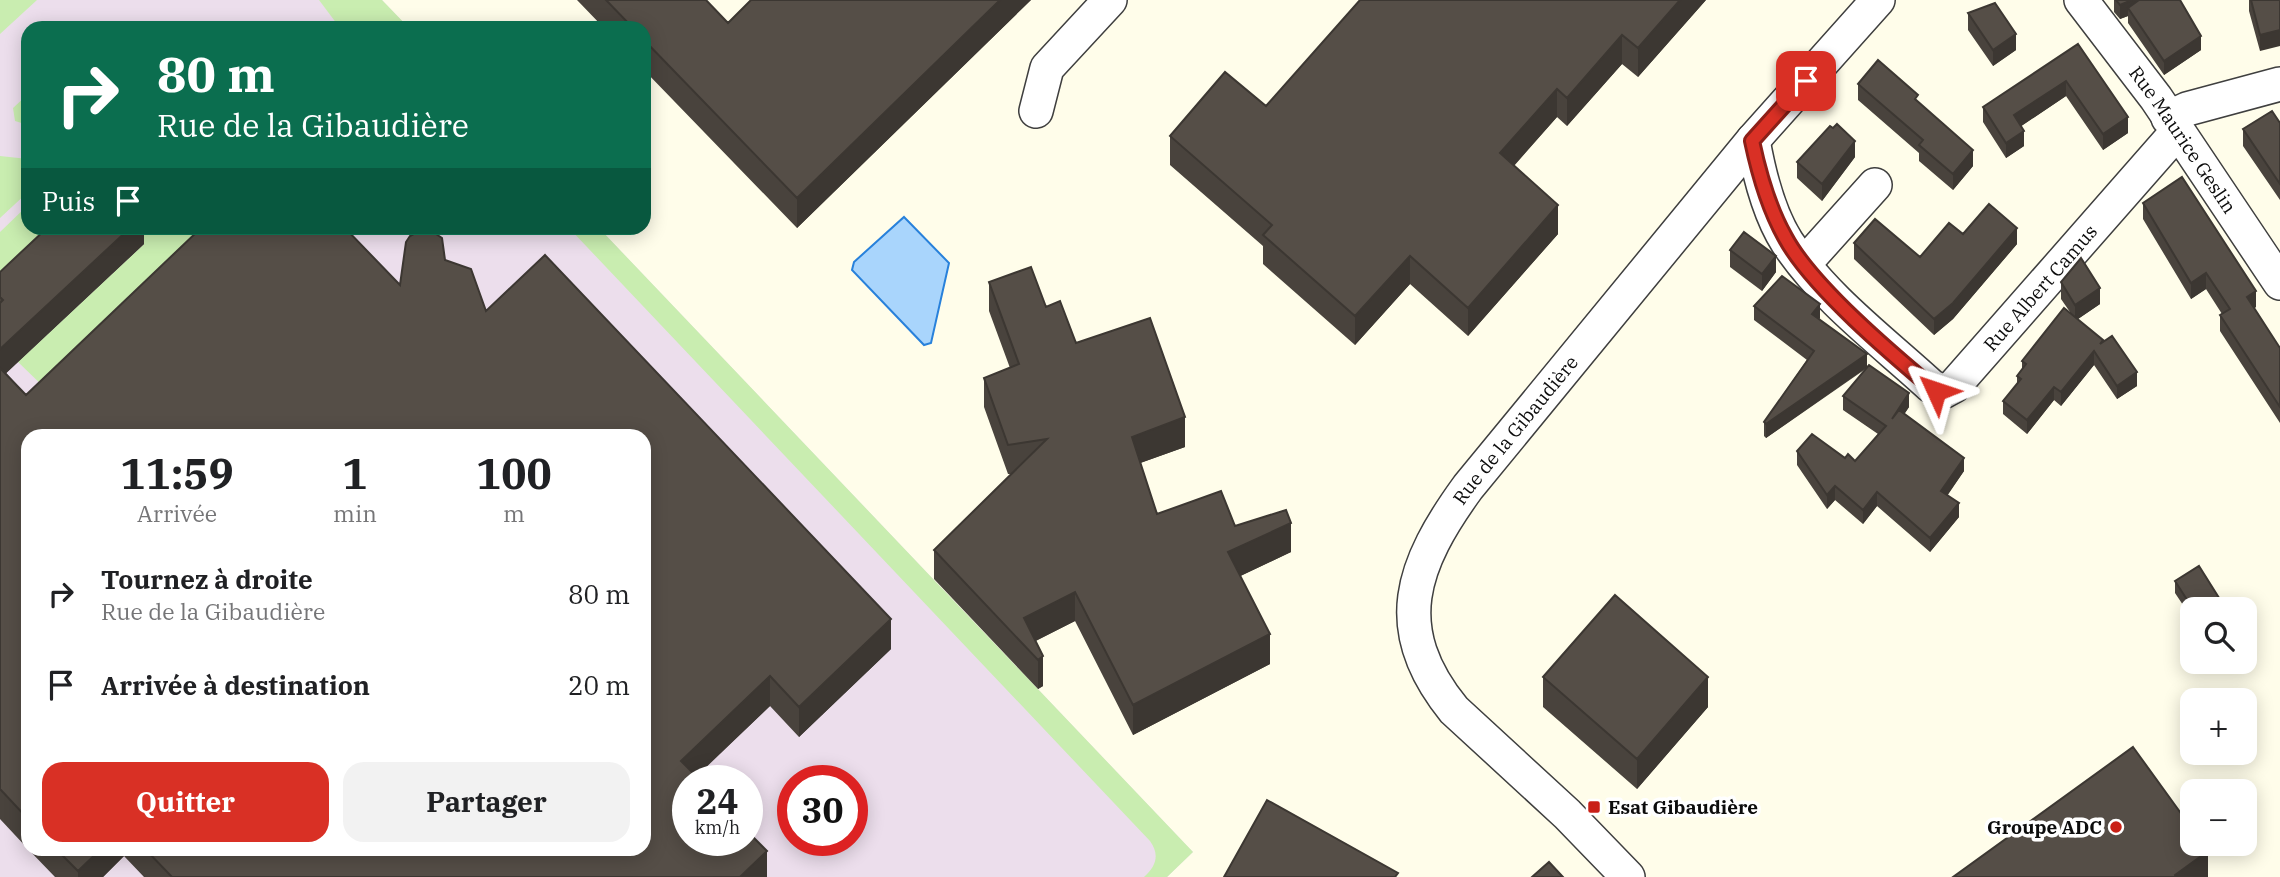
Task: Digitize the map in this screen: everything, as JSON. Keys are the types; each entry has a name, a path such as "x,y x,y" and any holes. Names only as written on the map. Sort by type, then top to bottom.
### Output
{"street":[{"path":"1036,111 1047,68 1110,0"},
{"name":"Rue de la Gibaudière","path":"1629,877 1567,814 1440,694 1419,649 1415,623 1416,589 1429,546 1468,487 1752,141 1878,0"},
{"name":"Rue Maurice Geslin","path":"2081,0 2173,125 2280,283"},
{"path":"2173,125 2186,109 2280,84"},
{"name":"Rue Albert Camus","path":"1752,141 1770,205 1786,239 1804,264 1827,290 1936,391 1949,390 2173,125"},
{"path":"1804,264 1875,185"}],"shaded area":[{"path":"0,0 382,0 402,21 21,21 21,235 606,235 1193,852 1167,877 0,877"}],"green space":[{"path":"0,0 37,0 0,34"},
{"path":"319,0 382,0 402,21 335,21"},
{"path":"21,101 21,123 15,121 13,108"},
{"path":"0,156 21,158 21,198 0,218"},
{"path":"21,212 21,235 63,235 0,302 0,232"},
{"path":"136,235 214,235 48,391 18,362 144,244"},
{"path":"576,235 606,235 1193,852 1167,877 1144,877 1151,869 1156,856 1150,841"}],"water":[{"path":"904,217 949,263 931,343 924,345 852,270 854,262"}],"building":[{"path":"606,0 706,0 728,23 751,0 1000,0 797,198 651,47 651,21 626,21"},
{"path":"1360,0 1680,0 1638,48 1622,35 1567,98 1557,89 1500,153 1558,205 1468,308 1410,256 1355,316 1263,235 1272,225 1170,136 1225,72 1266,106"},
{"path":"2116,0 2132,0 2120,5"},
{"path":"2139,0 2180,0 2201,36 2164,61 2128,8"},
{"path":"2251,0 2280,0 2280,30 2260,35"},
{"path":"1995,3 2016,34 1993,50 1968,13"},
{"path":"2078,44 2128,117 2103,134 2066,81 2014,115 2024,131 2006,143 1983,107"},
{"path":"1878,60 1918,95 1915,99 1973,150 1953,174 1919,145 1923,140 1858,84"},
{"path":"2272,111 2280,123 2280,184 2243,129"},
{"path":"1837,124 1855,141 1822,184 1797,162 1830,126 1833,128"},
{"path":"2182,177 2256,291 2247,297 2280,348 2280,407 2220,315 2230,309 2206,273 2191,283 2143,203"},
{"path":"1989,204 2017,228 1953,303 1934,319 1854,243 1875,219 1920,257 1949,223 1963,234"},
{"path":"1744,232 1776,256 1762,274 1730,250"},
{"path":"40,235 122,235 0,349 0,303 3,300 0,297 0,272"},
{"path":"194,235 352,235 400,285 406,242 410,236 438,235 442,238 445,260 471,269 486,311 545,255 891,619 799,707 770,676 681,761 685,765 672,765 672,856 762,856 740,877 172,877 152,856 651,856 651,429 21,429 21,812 0,789 0,368 26,395"},
{"path":"2081,258 2100,288 2075,305 2061,282"},
{"path":"1031,267 1046,307 1060,301 1076,343 1150,318 1185,417 1132,437 1157,514 1221,491 1235,526 1286,510 1291,523 1228,552 1270,634 1133,705 1075,592 1024,618 1043,656 1038,660 934,550 1047,439 1008,445 984,378 1019,364 989,282"},
{"path":"1782,276 1820,304 1812,314 1867,354 1766,424 1764,422 1814,351 1754,306"},
{"path":"2064,308 2103,340 2100,344 2112,336 2137,372 2117,386 2094,351 2061,392 2054,387 2027,420 2003,401 2021,379 2017,376 2026,364 2022,361"},
{"path":"1869,365 1909,393 1892,419 1899,410 1964,458 1941,491 1959,503 1930,538 1877,492 1863,510 1835,486 1827,495 1797,451 1812,434 1845,458 1848,454 1855,461 1886,426 1843,396"},
{"path":"2199,566 2218,597 2185,597 2175,581"},
{"path":"1615,595 1708,677 1637,759 1543,677"},
{"name":"Groupe ADC","path":"2133,747 2180,812 2180,856 2201,856 2175,875 2176,877 1953,877"},
{"path":"1267,800 1398,873 1395,877 1224,877"},
{"path":"63,856 94,856 78,871"},
{"path":"1549,862 1563,877 1532,877"}],"place":[{"name":"Esat Gibaudière","path":"1594,807"},
{"name":"Groupe ADC","path":"2116,827"}],"route":[{"path":"1806,81 1752,141 1770,205 1786,239 1821,284 1936,391"}]}
